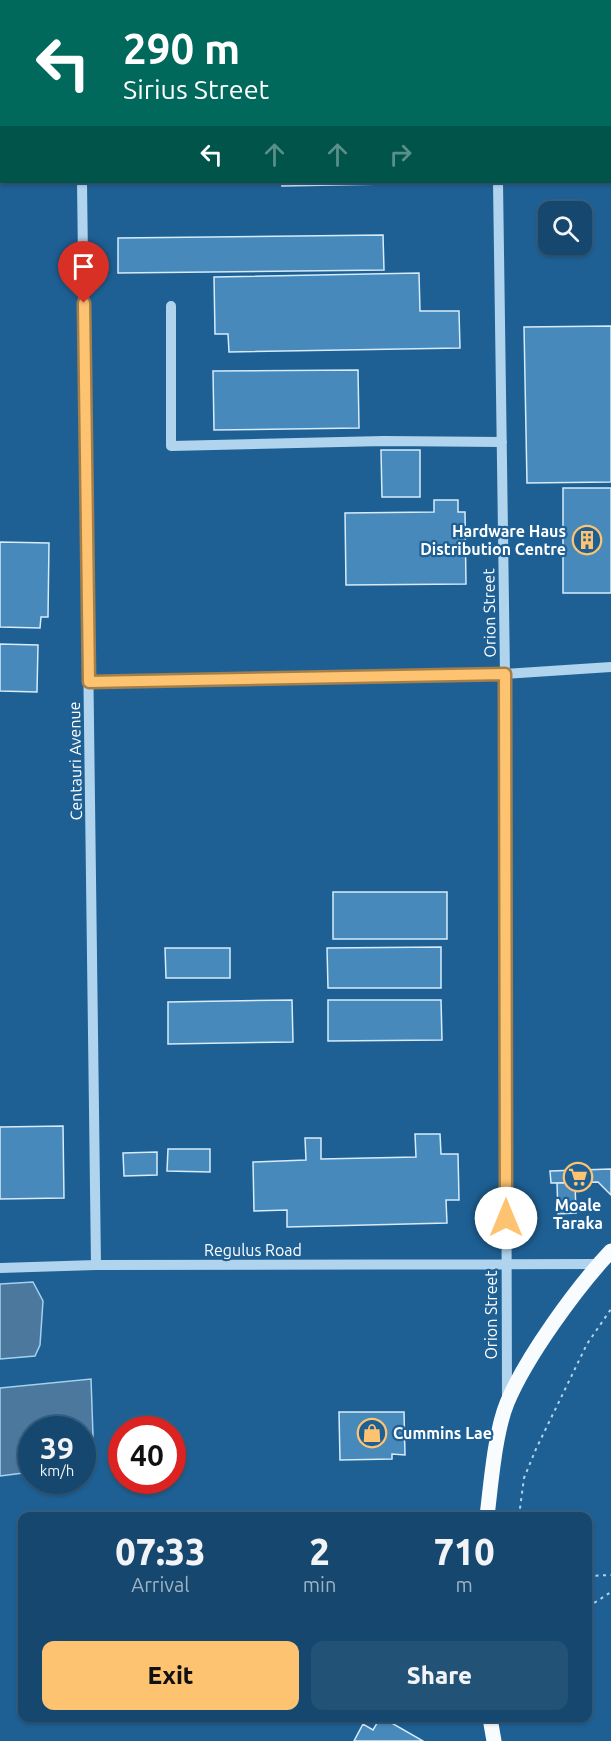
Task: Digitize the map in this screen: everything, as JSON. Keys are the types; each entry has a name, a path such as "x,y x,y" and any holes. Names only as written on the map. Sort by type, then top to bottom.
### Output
{"main road":[{"path":"488,1512 507,1404 538,1348 598,1264 611,1251"},
{"path":"491,1722 494,1741"}],"street":[{"name":"Centauri Avenue","path":"82,183 96,1265"},
{"name":"Orion Street","path":"498,183 505,674 507,1404"},
{"path":"171,306 171,446 502,442"},
{"path":"89,682 505,674 611,667"},
{"name":"Regulus Road","path":"0,1268 96,1265 598,1264"}],"path":[{"path":"520,1512 524,1478 536,1449 587,1344 611,1309"},
{"path":"592,1576 611,1575"},
{"path":"592,1604 611,1592"}],"water":[{"path":"33,1282 43,1301 40,1345 35,1356 0,1359 0,1284"},
{"path":"91,1379 92,1416 18,1416 18,1474 0,1476 0,1388"}],"building":[{"path":"282,183 388,184 282,186"},
{"path":"383,235 384,270 118,273 118,238"},
{"path":"419,273 420,311 459,311 460,348 229,352 228,334 215,334 214,277"},
{"path":"611,326 611,482 527,483 524,327"},
{"path":"358,370 359,428 214,430 213,371"},
{"path":"381,450 420,450 420,497 382,497"},
{"name":"Hardware Haus Distribution Centre","path":"563,488 611,488 611,593 563,593"},
{"path":"434,500 458,500 458,512 465,512 466,584 346,585 345,513 434,512"},
{"path":"0,542 49,543 48,617 41,617 40,628 0,627"},
{"path":"0,644 38,645 37,692 0,691"},
{"path":"333,892 447,892 447,939 333,939"},
{"path":"441,947 441,988 328,988 327,948"},
{"path":"165,948 230,948 230,978 166,978"},
{"path":"292,1000 293,1042 168,1044 168,1002"},
{"path":"328,1000 441,1000 442,1040 328,1041"},
{"path":"63,1126 64,1198 0,1199 0,1127"},
{"path":"415,1134 440,1134 441,1154 458,1154 459,1200 446,1200 447,1223 287,1227 287,1210 254,1211 253,1162 306,1160 305,1138 321,1138 321,1159 416,1157"},
{"path":"168,1149 210,1149 210,1172 167,1171"},
{"path":"157,1152 157,1175 124,1176 123,1153"},
{"path":"611,1169 611,1195 598,1182 551,1183 550,1171"},
{"path":"557,1183 575,1183 576,1213 558,1214"},
{"name":"Cummins Lae","path":"339,1412 404,1412 405,1455 392,1454 392,1459 340,1460"},
{"path":"378,1722 390,1722 423,1741 354,1741 363,1724 373,1730"}],"place":[{"name":"Hardware Haus Distribution Centre","path":"587,540"},
{"name":"Moale Taraka","path":"578,1177"},
{"name":"Cummins Lae","path":"372,1433"}],"route":[{"path":"84,303 89,682 505,674 506,1218"}]}
